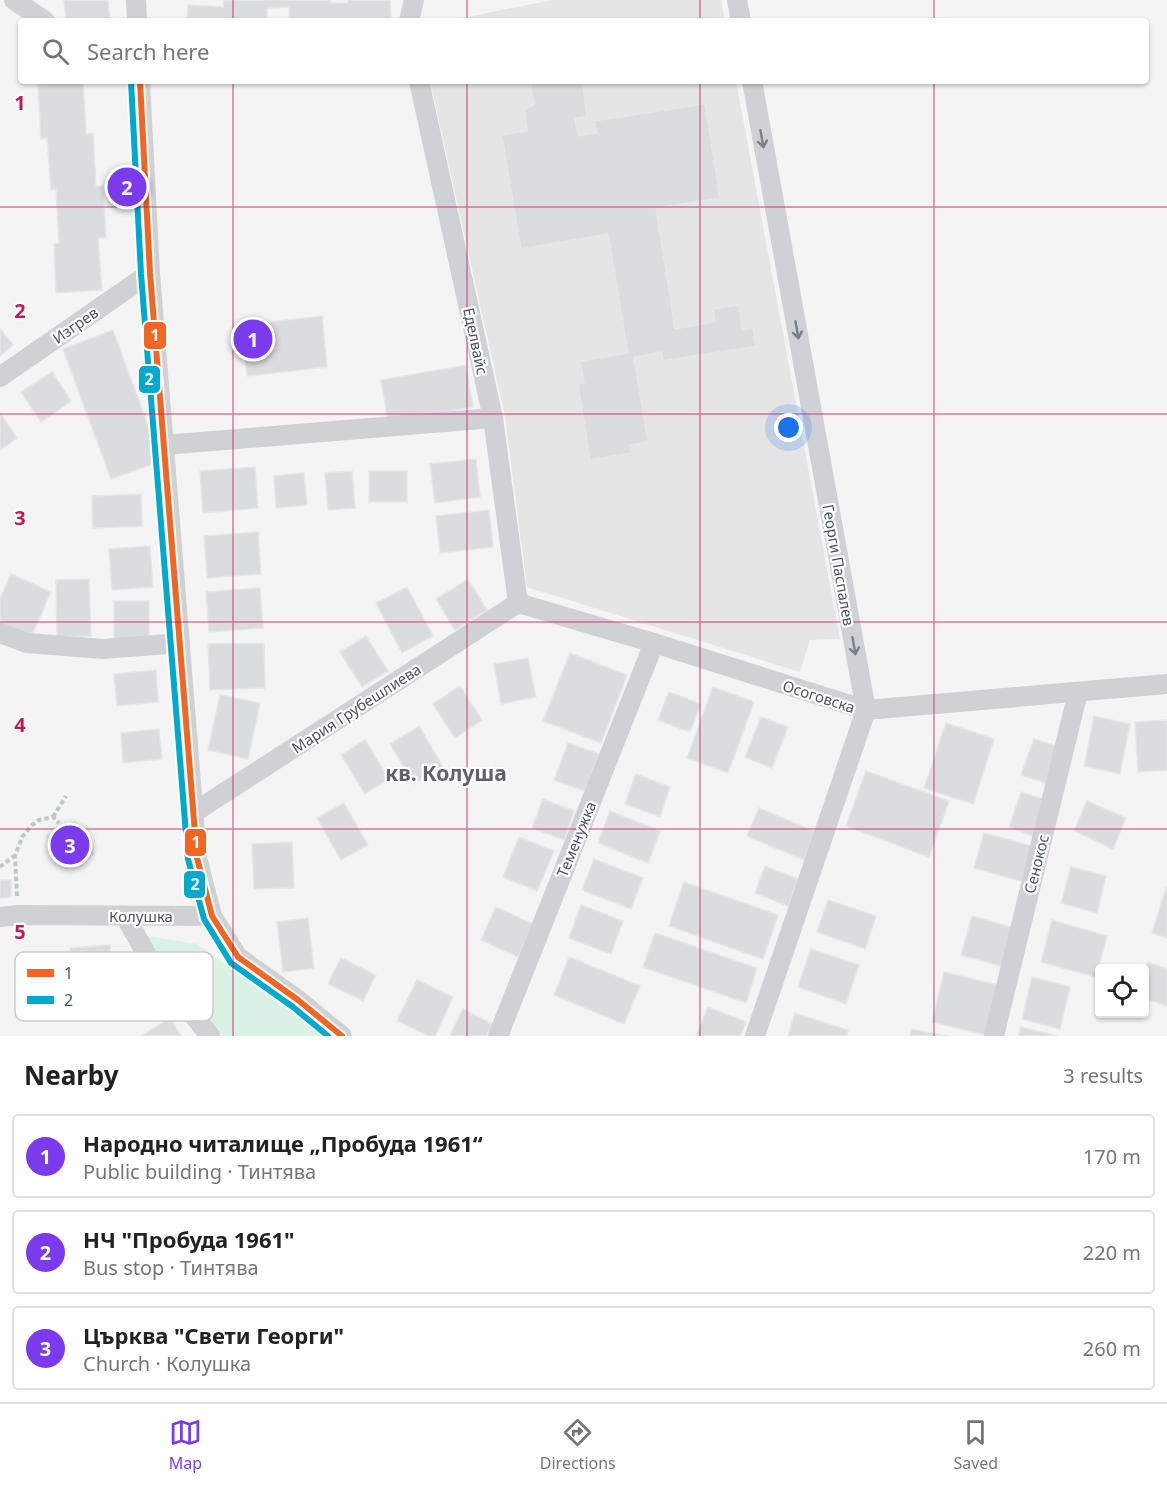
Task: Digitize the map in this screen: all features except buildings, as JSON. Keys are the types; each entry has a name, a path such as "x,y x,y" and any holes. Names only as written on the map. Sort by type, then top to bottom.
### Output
{"street":[{"path":"14,0 41,18"},
{"path":"136,0 137,18"},
{"path":"410,18 414,0"},
{"path":"737,0 740,18"},
{"path":"138,84 150,273 198,858 212,916 238,957 298,1000 342,1036"},
{"name":"Еделвайс","path":"420,84 493,418 518,603"},
{"name":"Георги Паспалев","path":"753,84 866,710 755,1036"},
{"name":"Изгрев","path":"0,377 150,273"},
{"path":"164,445 493,418"},
{"name":"Осоговска","path":"518,603 866,710 1167,684"},
{"name":"Мария Грубешлиева","path":"193,813 518,603"},
{"path":"0,633 27,643 103,649 180,644"},
{"name":"Теменужка","path":"498,1036 654,643"},
{"name":"Сенокос","path":"994,1036 1078,692"},
{"name":"Колушка","path":"9,916 212,916"},
{"path":"125,916 145,952"},
{"path":"198,1021 210,1036"}],"path":[{"path":"9,916 15,856 22,837 39,820 53,817 66,796"},
{"path":"53,817 59,823"},
{"path":"0,867 15,856"}],"shaded area":[{"path":"553,0 721,0 724,18 461,18"},
{"path":"431,84 737,84 840,639 810,640 800,672 527,587 505,416"}],"green space":[{"path":"147,936 197,944 208,952 154,952 149,946"},
{"path":"213,956 323,1036 222,1036 210,1021 213,1021"}],"transit line":[{"name":"2","path":"131,84 141,274 188,859 204,919 231,963 293,1007 328,1036"},
{"name":"1","path":"140,84 150,273 197,858 212,916 238,957 298,1000 342,1036"}],"place":[{"name":"НЧ \"Пробуда 1961\"","path":"127,187"},
{"name":"Народно читалище „Пробуда 1961“","path":"253,339"},
{"name":"Църква \"Свети Георги\"","path":"70,845"}],"district":[{"name":"кв. Колуша","path":"446,773"}]}
